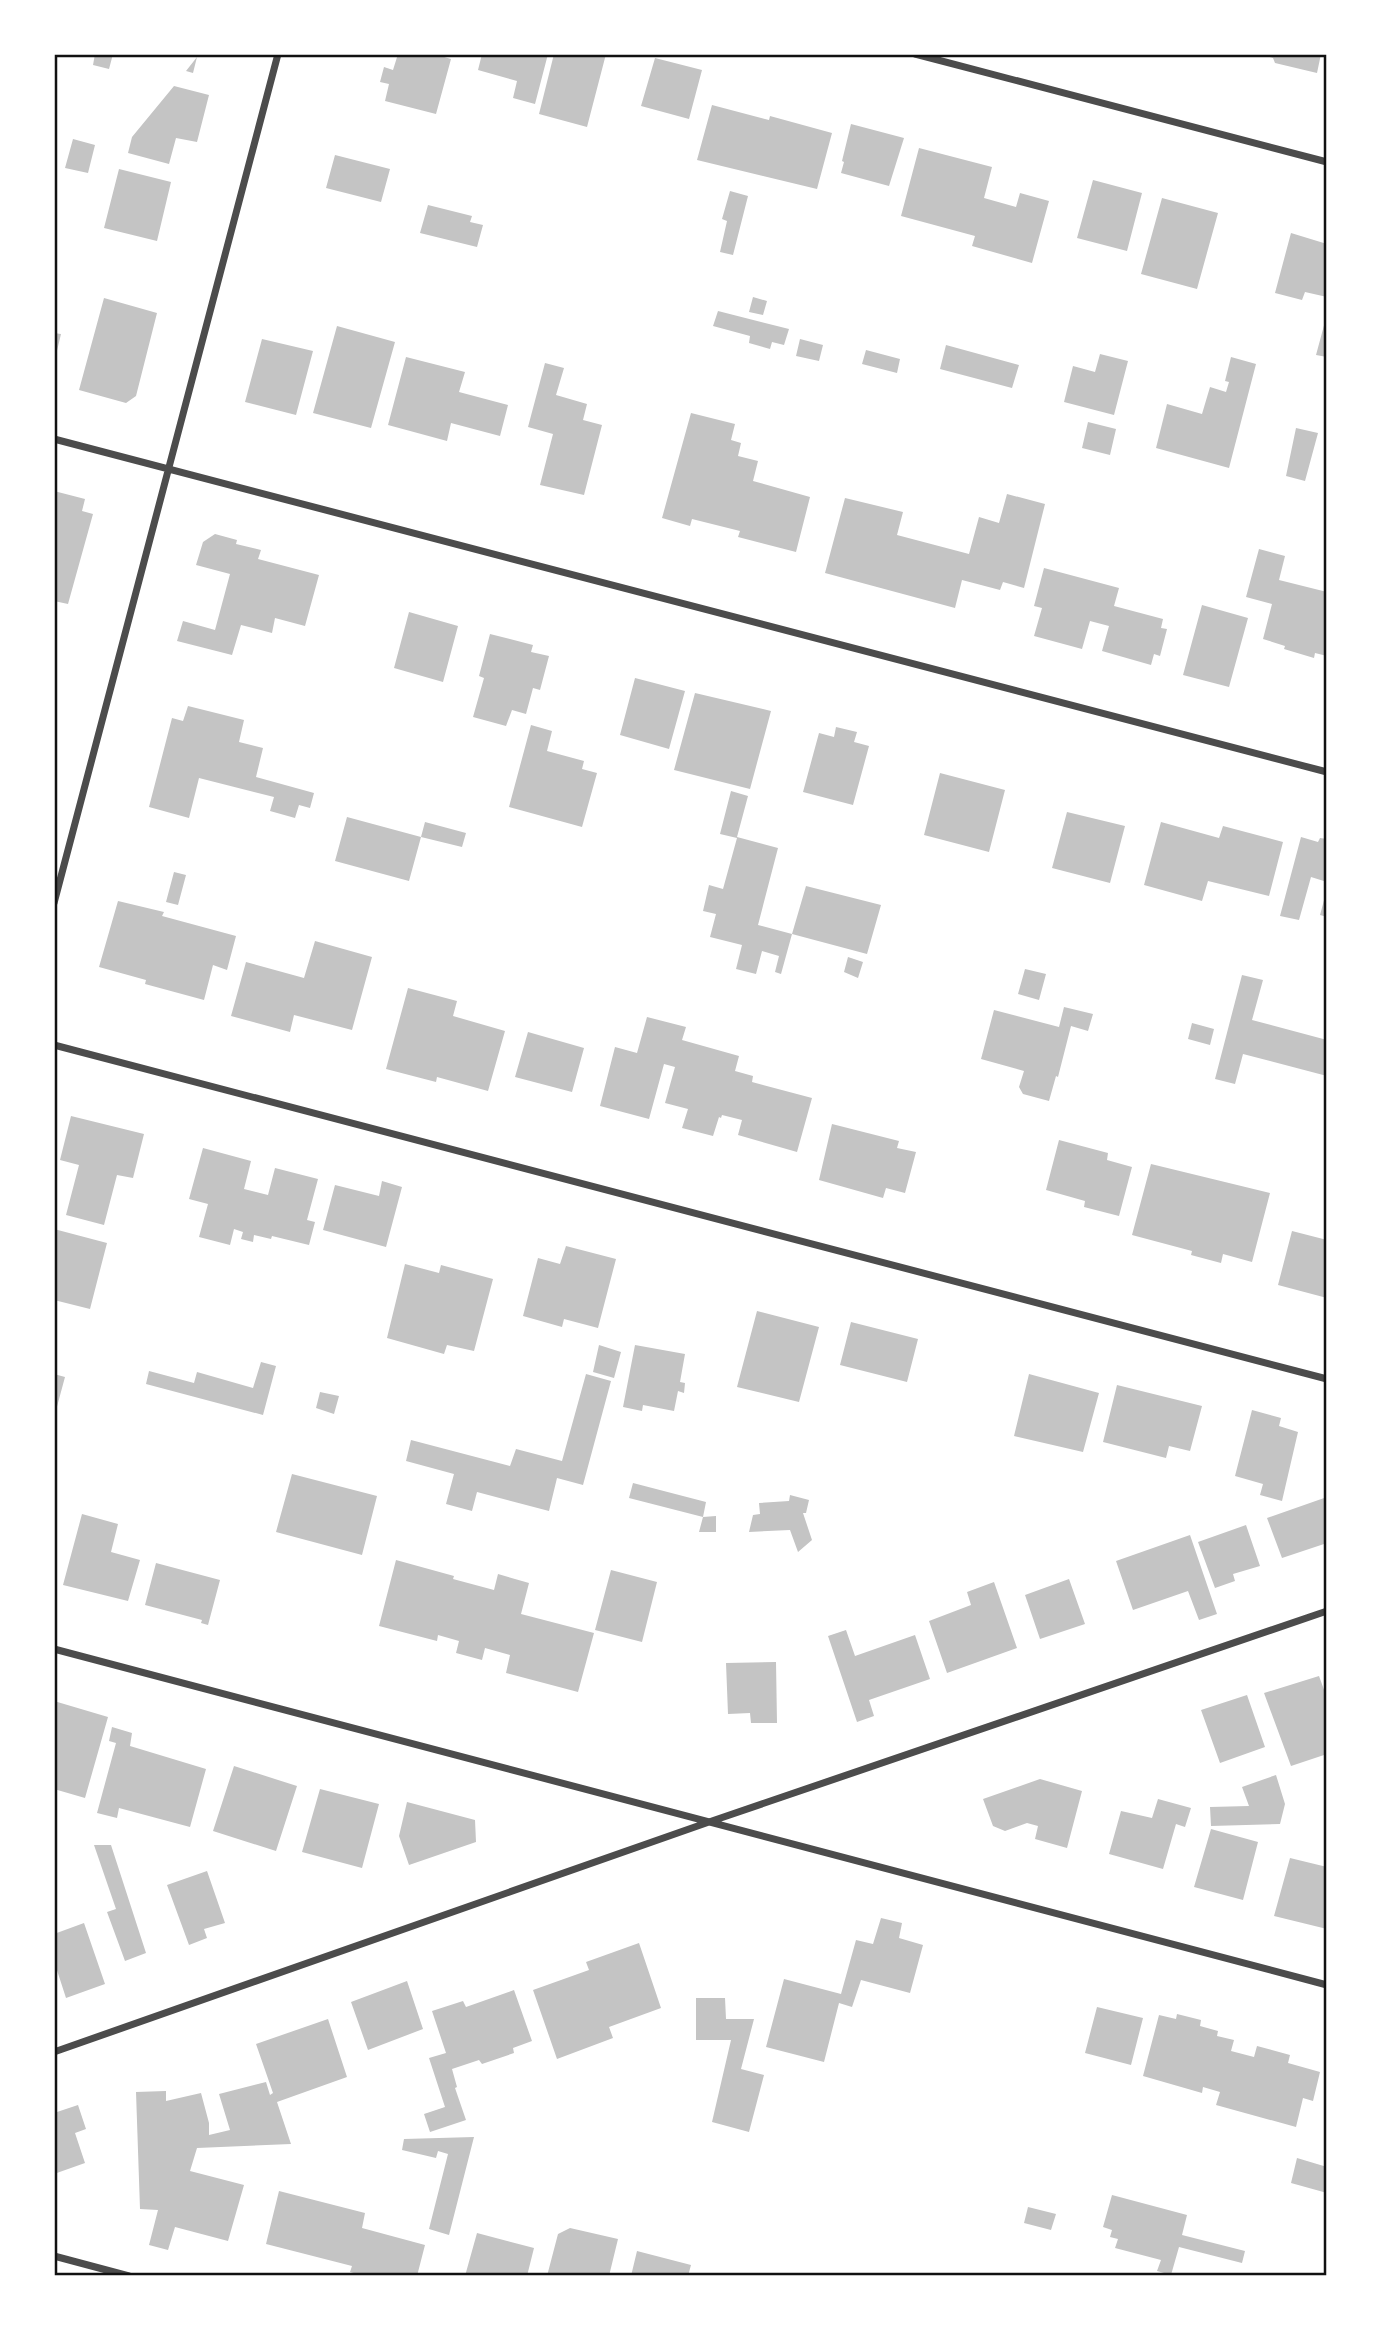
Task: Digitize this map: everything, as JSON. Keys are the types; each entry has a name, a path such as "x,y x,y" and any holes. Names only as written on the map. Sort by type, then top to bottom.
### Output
{"street":[{"path":"54,903 278,54"},
{"path":"915,54 1327,162"},
{"path":"54,439 1327,772"},
{"path":"54,1045 1327,1379"},
{"path":"54,2052 709,1822 1327,1611"},
{"path":"54,1649 1327,1984"},
{"path":"54,2256 130,2276"}],"building":[{"path":"95,54 113,54 109,69 93,65"},
{"path":"398,54 434,54 451,59 436,114 385,101 389,84 380,82 384,67 393,70"},
{"path":"482,54 548,54 535,104 513,98 517,81 478,70"},
{"path":"554,54 606,54 587,127 539,114"},
{"path":"1261,54 1321,54 1317,73 1275,63 1273,58"},
{"path":"197,57 193,73 186,71"},
{"path":"655,58 702,70 689,119 641,106"},
{"path":"174,86 209,95 197,142 176,138 169,164 128,153 132,137"},
{"path":"712,105 769,120 770,116 832,133 817,189 697,160"},
{"path":"851,124 904,138 889,186 841,173"},
{"path":"73,139 95,145 88,173 65,168"},
{"path":"919,148 992,167 984,198 1016,207 1020,193 1049,201 1032,263 972,246 975,236 901,216"},
{"path":"335,155 390,169 381,202 326,188"},
{"path":"119,169 171,182 157,241 104,228"},
{"path":"1093,180 1142,193 1127,251 1077,238"},
{"path":"730,191 748,196 733,255 720,252 727,221 722,219"},
{"path":"1162,198 1218,213 1197,289 1141,274"},
{"path":"428,205 472,216 470,222 483,225 477,247 420,233"},
{"path":"1291,233 1327,244 1327,297 1305,292 1302,300 1275,293"},
{"path":"753,297 767,301 763,315 749,312"},
{"path":"104,298 157,313 136,396 126,403 79,390"},
{"path":"718,311 789,329 784,345 772,342 770,349 749,343 750,336 713,326"},
{"path":"1327,318 1327,357 1316,355"},
{"path":"337,326 395,342 371,428 313,413"},
{"path":"54,333 61,334 55,359 54,359"},
{"path":"262,339 313,351 296,415 245,402"},
{"path":"800,339 823,345 819,361 796,356"},
{"path":"946,345 1019,365 1012,388 940,369"},
{"path":"866,350 900,359 897,373 862,364"},
{"path":"1100,354 1128,361 1114,415 1064,402 1073,366 1095,372"},
{"path":"406,357 465,372 459,392 508,405 500,436 451,423 447,441 388,425"},
{"path":"1231,357 1256,364 1229,468 1156,448 1167,404 1202,414 1210,387 1226,392 1229,382 1225,381"},
{"path":"545,363 564,368 556,395 587,404 583,420 602,425 584,495 540,485 553,434 528,427"},
{"path":"691,413 735,424 731,440 741,443 738,456 758,461 753,481 810,497 796,552 738,537 740,531 692,519 690,526 662,518"},
{"path":"1088,422 1116,429 1110,455 1082,448"},
{"path":"1296,428 1318,433 1305,481 1286,476"},
{"path":"54,491 85,499 82,511 93,514 68,604 54,601"},
{"path":"1007,494 1045,504 1024,588 1003,582 1000,590 962,580 955,608 825,573 845,498 903,512 897,535 969,554 979,517 999,523"},
{"path":"215,534 237,540 236,544 261,550 258,559 319,575 305,626 275,618 272,633 241,625 232,655 177,641 183,621 215,630 230,574 196,565 203,542"},
{"path":"1259,549 1285,556 1279,580 1327,592 1327,656 1315,653 1314,658 1263,639 1272,604 1246,597"},
{"path":"1044,568 1119,588 1114,606 1163,619 1161,628 1167,629 1160,656 1154,654 1151,665 1102,651 1109,626 1090,621 1082,649 1034,636 1042,608 1034,606"},
{"path":"1202,605 1248,618 1229,687 1183,675"},
{"path":"409,612 458,626 443,682 394,668"},
{"path":"490,634 533,645 531,652 549,656 540,690 533,688 526,714 512,710 506,726 473,717 484,678 479,676"},
{"path":"635,678 685,691 669,749 620,735"},
{"path":"695,693 771,711 750,789 674,770"},
{"path":"188,706 244,720 239,742 263,748 256,777 314,793 310,808 299,805 295,818 270,811 274,797 199,778 189,818 149,807 172,718 183,721"},
{"path":"531,725 552,731 547,751 584,761 582,769 597,773 582,827 509,807"},
{"path":"836,727 857,732 854,742 869,746 853,805 803,792 819,733 834,737"},
{"path":"940,773 1005,790 989,852 924,835"},
{"path":"731,791 748,796 737,837 778,848 758,925 792,934 781,974 775,972 779,956 762,951 756,974 736,969 742,945 710,937 716,914 703,911 709,885 723,889 737,838 720,834"},
{"path":"1067,812 1125,826 1110,883 1052,868"},
{"path":"347,817 421,837 409,881 335,861"},
{"path":"425,822 466,833 462,847 421,837"},
{"path":"1161,822 1219,838 1223,826 1283,842 1269,896 1208,881 1202,901 1144,885"},
{"path":"1301,837 1318,842 1320,838 1327,839 1327,882 1311,877 1299,920 1280,916"},
{"path":"174,872 186,875 178,905 166,902"},
{"path":"806,886 881,905 867,954 792,934"},
{"path":"1327,893 1327,917 1320,915"},
{"path":"118,901 164,912 162,916 236,936 227,970 213,965 204,1000 145,984 146,980 99,967"},
{"path":"315,941 372,957 352,1030 294,1015 290,1032 231,1016 246,962 304,978"},
{"path":"848,957 863,962 858,978 844,972"},
{"path":"1025,969 1046,974 1039,1000 1018,994"},
{"path":"1242,975 1263,980 1252,1020 1327,1040 1327,1076 1243,1054 1235,1084 1215,1079"},
{"path":"408,988 457,1001 453,1016 505,1031 488,1091 437,1077 436,1082 386,1069"},
{"path":"1064,1007 1093,1014 1088,1031 1071,1026 1049,1101 1023,1094 1019,1087 1024,1071 981,1059 994,1010 1059,1027"},
{"path":"647,1017 686,1027 682,1040 739,1056 735,1071 753,1076 752,1082 812,1098 797,1152 738,1135 742,1120 722,1115 713,1136 682,1128 688,1109 665,1103 675,1067 664,1064 649,1119 600,1106 615,1047 637,1053"},
{"path":"1192,1023 1214,1029 1210,1045 1188,1039"},
{"path":"528,1032 584,1048 572,1092 515,1077"},
{"path":"71,1116 144,1134 133,1178 117,1175 104,1225 66,1215 79,1165 60,1160"},
{"path":"832,1124 899,1141 897,1148 916,1152 905,1193 886,1188 883,1198 819,1180"},
{"path":"1059,1140 1108,1153 1107,1160 1132,1167 1119,1216 1084,1207 1085,1201 1046,1190"},
{"path":"203,1148 251,1161 244,1189 268,1195 275,1168 318,1179 307,1220 315,1222 309,1245 272,1236 271,1239 254,1235 253,1242 241,1239 243,1232 234,1229 230,1245 199,1237 208,1204 189,1199"},
{"path":"1151,1164 1270,1193 1252,1262 1223,1254 1221,1263 1191,1255 1192,1251 1132,1235"},
{"path":"382,1181 402,1187 386,1247 323,1230 335,1185 379,1196"},
{"path":"54,1229 107,1243 90,1309 54,1300"},
{"path":"1292,1231 1327,1240 1327,1298 1278,1285"},
{"path":"566,1246 616,1259 598,1328 564,1319 562,1327 523,1316 538,1258 560,1264"},
{"path":"405,1264 439,1273 441,1265 493,1279 474,1351 447,1345 444,1354 387,1338"},
{"path":"757,1311 819,1327 799,1402 737,1387"},
{"path":"851,1322 918,1339 907,1382 840,1365"},
{"path":"599,1345 621,1352 614,1378 593,1372"},
{"path":"635,1345 685,1354 680,1382 685,1383 684,1393 678,1391 674,1411 643,1405 642,1411 623,1407"},
{"path":"261,1362 276,1366 263,1415 146,1384 149,1371 194,1383 197,1372 253,1388"},
{"path":"54,1374 65,1377 55,1414 54,1414"},
{"path":"586,1374 611,1381 583,1485 557,1478 549,1511 477,1492 472,1511 446,1504 454,1474 406,1461 411,1440 510,1466 516,1449 562,1461"},
{"path":"1029,1374 1099,1393 1083,1452 1014,1436"},
{"path":"1117,1385 1202,1406 1190,1451 1169,1446 1166,1458 1103,1442"},
{"path":"320,1392 339,1396 334,1414 316,1408"},
{"path":"1252,1410 1281,1418 1279,1426 1298,1432 1282,1501 1260,1495 1263,1484 1235,1476"},
{"path":"292,1474 377,1496 362,1555 276,1532"},
{"path":"633,1483 706,1502 703,1517 629,1498"},
{"path":"790,1495 809,1500 806,1513 803,1513 812,1540 798,1552 790,1530 749,1532 753,1515 760,1514 759,1503 789,1501"},
{"path":"1327,1497 1327,1543 1282,1558 1267,1518"},
{"path":"82,1514 118,1524 111,1552 140,1560 128,1601 63,1585"},
{"path":"716,1516 716,1532 699,1532 703,1517"},
{"path":"1246,1525 1260,1566 1233,1574 1235,1581 1215,1588 1198,1542"},
{"path":"1190,1535 1217,1614 1199,1620 1188,1591 1133,1610 1116,1561"},
{"path":"396,1560 494,1590 498,1574 529,1583 521,1614 594,1633 578,1692 506,1673 510,1655 485,1648 482,1660 456,1653 459,1641 438,1635 437,1641 379,1626"},
{"path":"156,1563 220,1580 208,1625 201,1623 202,1620 145,1605"},
{"path":"611,1570 657,1582 642,1642 595,1630"},
{"path":"1069,1579 1085,1624 1040,1639 1025,1595"},
{"path":"994,1582 1017,1648 947,1673 929,1621 971,1605 967,1592"},
{"path":"846,1630 855,1656 915,1635 930,1679 869,1700 874,1716 857,1722 828,1636"},
{"path":"776,1662 777,1723 751,1723 750,1713 728,1714 726,1663"},
{"path":"1319,1676 1327,1698 1327,1754 1291,1766 1264,1693"},
{"path":"1247,1695 1265,1747 1220,1763 1201,1710"},
{"path":"54,1701 108,1717 85,1798 54,1789"},
{"path":"112,1727 132,1733 130,1746 206,1769 190,1827 119,1808 117,1818 97,1813 116,1743 109,1741"},
{"path":"234,1766 297,1786 276,1851 213,1831"},
{"path":"1276,1775 1285,1804 1280,1824 1211,1826 1210,1807 1249,1806 1242,1787"},
{"path":"1040,1779 1082,1791 1067,1848 1035,1839 1038,1826 1027,1823 1005,1831 993,1826 983,1799"},
{"path":"320,1789 379,1804 362,1868 302,1852"},
{"path":"1158,1799 1191,1808 1185,1827 1176,1824 1163,1869 1109,1854 1121,1811 1152,1818"},
{"path":"407,1802 475,1820 476,1842 409,1865 399,1836"},
{"path":"1211,1829 1258,1842 1243,1900 1194,1887"},
{"path":"94,1845 111,1845 146,1953 125,1961 107,1912 116,1909"},
{"path":"1290,1858 1327,1867 1327,1929 1274,1916"},
{"path":"207,1871 225,1923 204,1929 207,1938 189,1945 167,1885"},
{"path":"881,1918 902,1923 899,1938 923,1945 910,1993 861,1980 852,2007 839,2003 824,2062 766,2047 784,1979 841,1994 856,1940 873,1944"},
{"path":"84,1923 105,1984 66,1998 54,1961 54,1934"},
{"path":"639,1943 661,2008 609,2027 613,2038 557,2059 533,1990 589,1970 586,1962"},
{"path":"407,1981 423,2029 368,2050 351,2002"},
{"path":"514,1990 532,2041 513,2048 514,2053 482,2064 479,2060 452,2069 457,2087 455,2088 466,2120 430,2132 424,2114 445,2107 429,2058 446,2053 432,2011 463,2001 466,2007"},
{"path":"696,1998 725,1998 726,2019 754,2019 741,2069 764,2075 749,2132 712,2122 731,2040 696,2040"},
{"path":"1097,2007 1143,2018 1131,2065 1085,2053"},
{"path":"1177,2014 1201,2020 1200,2026 1218,2031 1217,2036 1234,2040 1231,2051 1254,2057 1257,2046 1290,2055 1288,2063 1320,2072 1313,2101 1303,2098 1296,2127 1216,2105 1220,2092 1203,2087 1202,2093 1143,2076 1159,2015 1176,2019"},
{"path":"328,2019 347,2077 277,2102 291,2144 197,2148 190,2171 244,2185 228,2241 175,2227 168,2250 149,2245 158,2210 140,2209 136,2092 166,2091 166,2101 201,2093 209,2123 209,2135 230,2130 219,2094 266,2082 270,2095 273,2093 256,2044"},
{"path":"78,2105 86,2129 75,2133 85,2163 54,2174 54,2113"},
{"path":"474,2137 449,2235 429,2229 448,2154 438,2151 436,2158 402,2150 404,2139"},
{"path":"1297,2158 1327,2167 1327,2193 1291,2183"},
{"path":"279,2191 365,2213 362,2228 425,2245 417,2276 364,2276 350,2272 352,2266 266,2244"},
{"path":"1112,2195 1187,2215 1182,2235 1245,2251 1242,2263 1179,2247 1171,2275 1157,2271 1161,2260 1115,2248 1118,2239 1110,2237 1112,2230 1103,2227"},
{"path":"1028,2207 1056,2214 1051,2230 1024,2223"},
{"path":"570,2228 618,2239 609,2276 547,2276 558,2234"},
{"path":"477,2233 534,2248 527,2276 465,2276"},
{"path":"637,2251 691,2265 688,2276 631,2276"}]}
